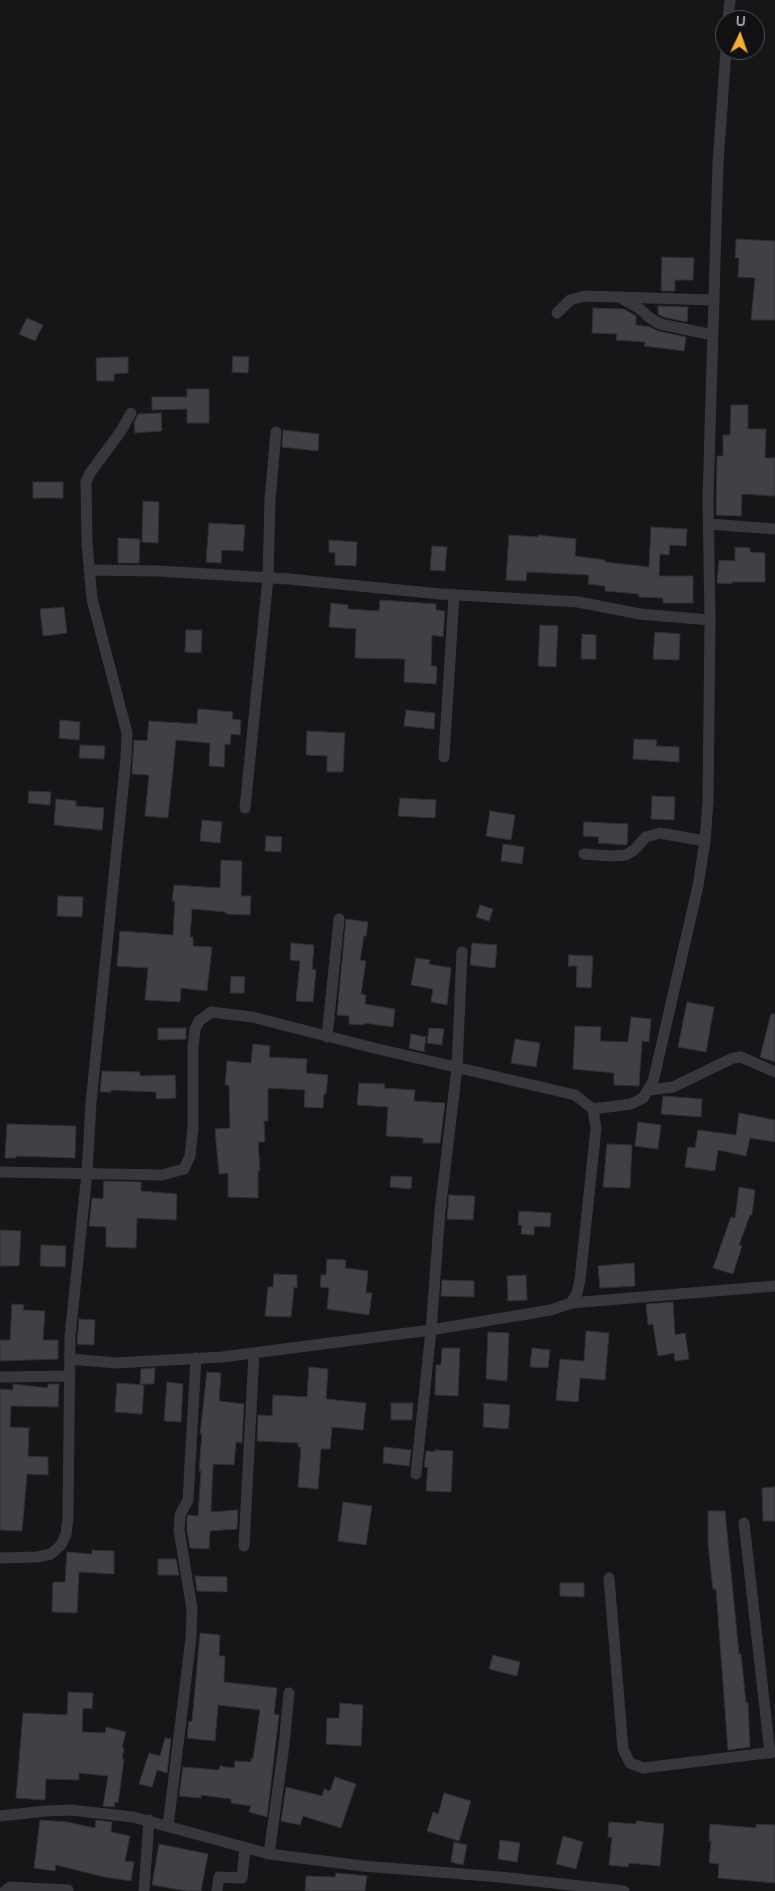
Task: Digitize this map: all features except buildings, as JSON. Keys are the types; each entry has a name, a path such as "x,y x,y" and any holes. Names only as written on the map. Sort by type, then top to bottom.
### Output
{"street":[{"path":"0,1172 162,1175 184,1169 190,1156 193,1127 193,1047 195,1030 199,1021 211,1012 252,1017 327,1037 574,1095 593,1109 632,1104 643,1098 649,1090 653,1082 698,886 705,841 708,801 709,524 713,335 718,163 725,60"},
{"path":"556,312 570,300 585,296 714,300"},
{"path":"620,297 660,324 713,335"},
{"path":"0,1558 37,1557 51,1554 61,1545 66,1534 70,1336 87,1173 91,1103 127,733 92,599 89,570 86,482 90,473 121,432 131,413"},
{"path":"245,808 268,578 270,500 276,432"},
{"path":"709,524 775,529"},
{"path":"89,570 159,571 268,578 454,595 578,602 640,614 710,620"},
{"path":"444,757 454,595"},
{"path":"584,854 626,855 634,850 646,837 660,833 705,841"},
{"path":"327,1037 339,919"},
{"path":"416,1474 431,1330 440,1211 457,1068 462,952"},
{"path":"649,1090 673,1087 733,1058 740,1057 775,1072"},
{"path":"571,1303 577,1293 580,1280 596,1128 593,1109"},
{"path":"70,1359 116,1363 254,1353 431,1330 551,1310 571,1303 775,1286"},
{"path":"244,1546 254,1353"},
{"path":"168,1826 191,1638 192,1609 179,1530 180,1515 188,1500 196,1358"},
{"path":"0,1377 70,1376"},
{"path":"609,1578 623,1748 630,1763 643,1768 772,1752 744,1523"},
{"path":"269,1854 289,1693"},
{"path":"0,1816 71,1810 133,1817 269,1854 363,1866 624,1891"},
{"path":"144,1891 149,1820"},
{"path":"217,1891 219,1877 242,1878 245,1848"},
{"path":"5,1891 10,1887 68,1890"}]}
